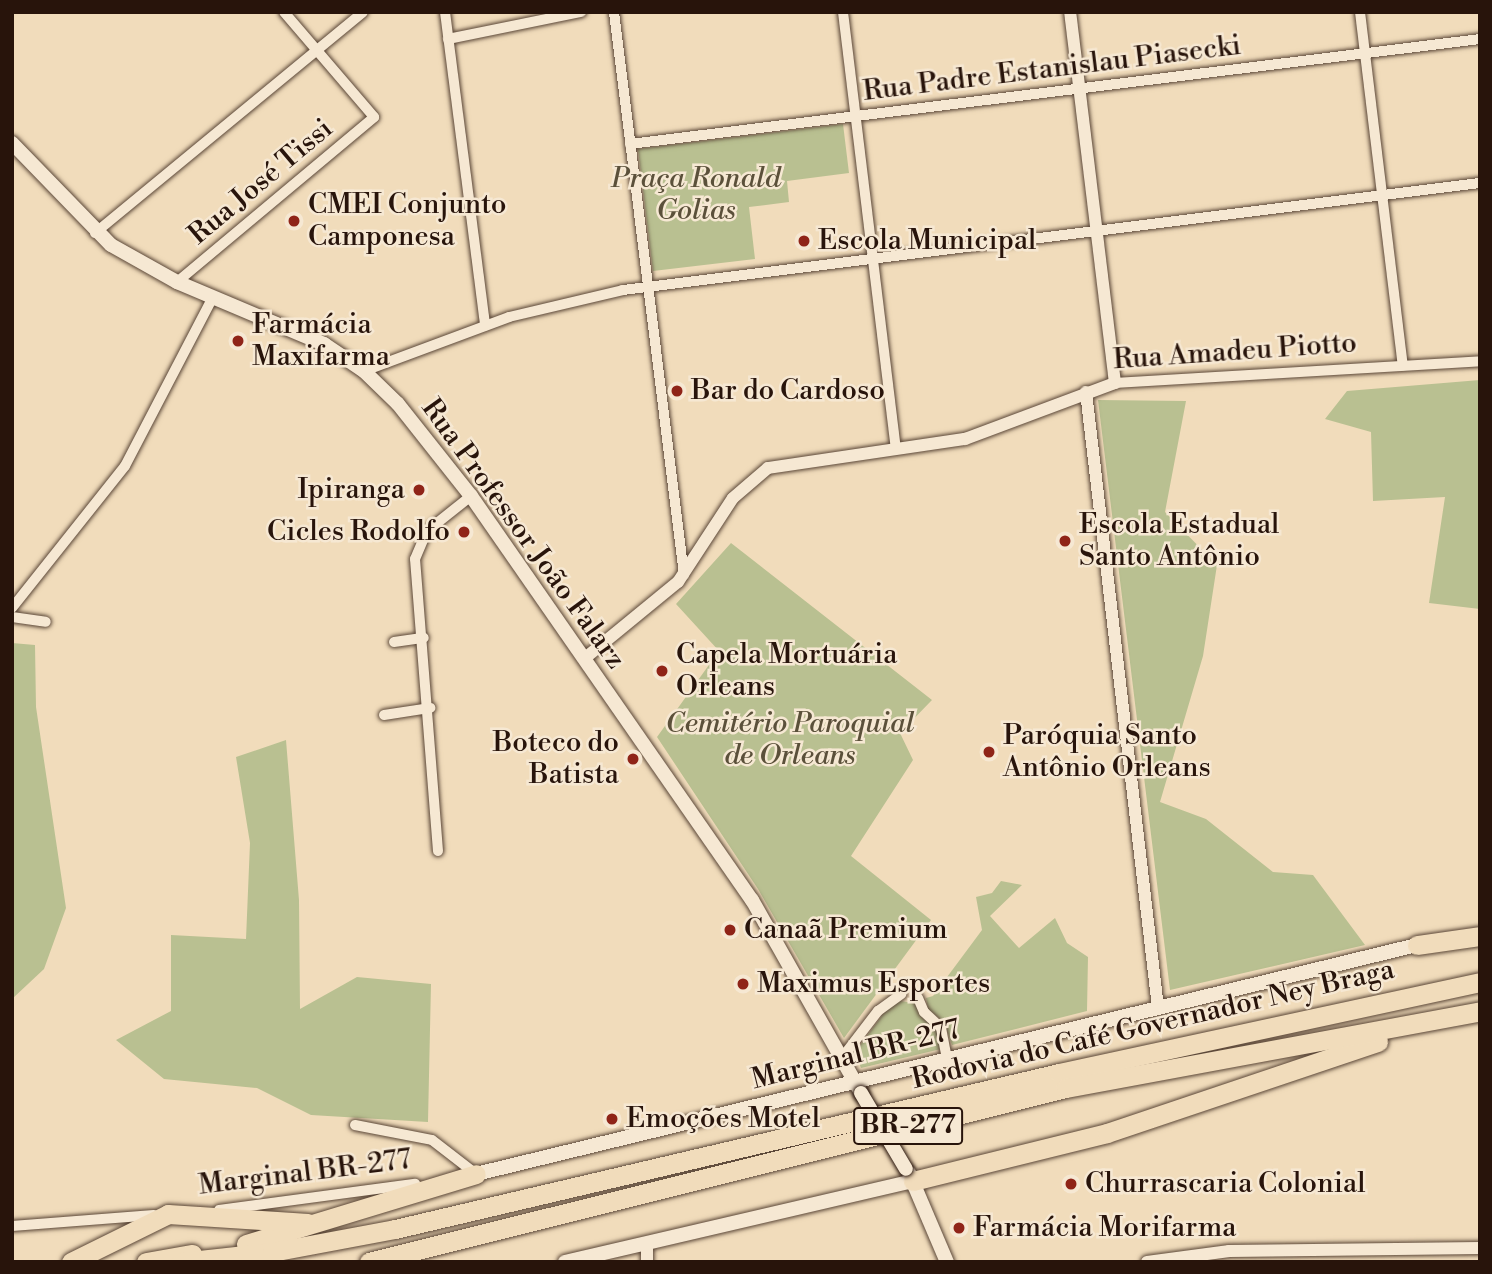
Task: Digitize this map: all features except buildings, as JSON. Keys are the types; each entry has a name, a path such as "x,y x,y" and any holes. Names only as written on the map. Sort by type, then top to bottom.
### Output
{"highway":[{"path":"1417,945 1480,936"},
{"name":"Rodovia do Café Governador Ney Braga","path":"181,1262 272,1252 407,1226 1059,1073 1480,982"},
{"name":"Rodovia do Café Governador Ney Braga","path":"369,1262 1066,1088 1480,1011"},
{"path":"910,1175 1107,1133 1454,1017"},
{"path":"146,1262 323,1224 476,1174"},
{"path":"71,1262 168,1214 323,1224"}],"main road":[{"name":"Rua Professor João Falarz","path":"12,143 95,233 134,260 177,282 324,344 365,371 425,436 471,496 585,658 764,918 841,1059 910,1175 947,1262"},
{"name":"Marginal BR-277","path":"476,1174 857,1087 947,1058 1417,945"},
{"path":"565,1262 647,1244 910,1175"}],"street":[{"path":"285,12 317,50"},
{"path":"95,233 363,12"},
{"path":"445,12 485,325"},
{"path":"448,39 582,12"},
{"path":"614,12 684,575"},
{"path":"843,12 896,448"},
{"path":"1070,12 1115,383"},
{"path":"1360,12 1403,365"},
{"name":"Rua Padre Estanislau Piasecki","path":"630,144 1480,39"},
{"name":"Rua José Tissi","path":"177,282 374,117 317,50"},
{"path":"365,371 485,325 558,303 648,286 1480,183"},
{"path":"12,608 125,466 213,297"},
{"name":"Rua Amadeu Piotto","path":"585,658 684,575 733,498 761,472 785,462 965,439 1115,383 1480,361"},
{"path":"1086,393 1158,1008"},
{"path":"438,851 424,638 416,593 419,544 427,531 471,496"},
{"path":"12,617 46,622"},
{"path":"394,642 424,638"},
{"path":"384,715 429,708"},
{"path":"841,1059 878,1011 901,994"},
{"path":"918,998 924,1012 941,1028 947,1058"},
{"path":"355,1125 432,1140 476,1174"},
{"name":"Marginal BR-277","path":"12,1226 293,1202 476,1174"},
{"path":"647,1244 648,1262"},
{"path":"1360,1248 1362,1262"},
{"path":"1147,1262 1228,1251 1480,1248"}],"green space":[{"name":"Praça Ronald Golias","path":"843,124 849,173 787,181 789,202 749,207 755,259 653,271 638,149"},
{"path":"1480,380 1480,609 1429,603 1445,497 1373,501 1371,432 1325,419 1347,391"},
{"path":"1098,400 1186,401 1165,512 1217,565 1203,656 1160,802 1206,819 1273,872 1313,875 1365,945 1170,990"},
{"name":"Cemitério Paroquial de Orleans","path":"731,543 932,700 900,733 913,760 851,856 931,920 844,1038 758,889 657,737 719,651 676,604"},
{"path":"12,643 35,645 36,707 66,908 44,969 12,999"},
{"path":"286,740 299,900 300,1009 357,977 431,984 428,1122 311,1115 257,1088 164,1079 116,1040 171,1011 171,935 246,939 250,843 236,757"},
{"path":"1001,881 1022,885 990,916 1019,948 1055,918 1067,943 1088,957 1087,1011 952,1045 944,1022 928,1009 926,998 933,996 982,930 976,897 992,893"},
{"path":"900,1001 915,1003 938,1032 941,1049 861,1068 855,1052 884,1013"}],"place":[{"name":"CMEI Conjunto Camponesa","path":"294,221"},
{"name":"Escola Municipal","path":"804,241"},
{"name":"Farmácia Maxifarma","path":"238,341"},
{"name":"Bar do Cardoso","path":"677,391"},
{"name":"Ipiranga","path":"419,490"},
{"name":"Cicles Rodolfo","path":"464,532"},
{"name":"Escola Estadual Santo Antônio","path":"1065,541"},
{"name":"Capela Mortuária Orleans","path":"662,671"},
{"name":"Paróquia Santo Antônio Orleans","path":"989,752"},
{"name":"Boteco do Batista","path":"633,759"},
{"name":"Canaã Premium","path":"730,930"},
{"name":"Maximus Esportes","path":"743,984"},
{"name":"Emoções Motel","path":"612,1119"},
{"name":"Churrascaria Colonial","path":"1071,1184"},
{"name":"Farmácia Morifarma","path":"959,1228"}]}
